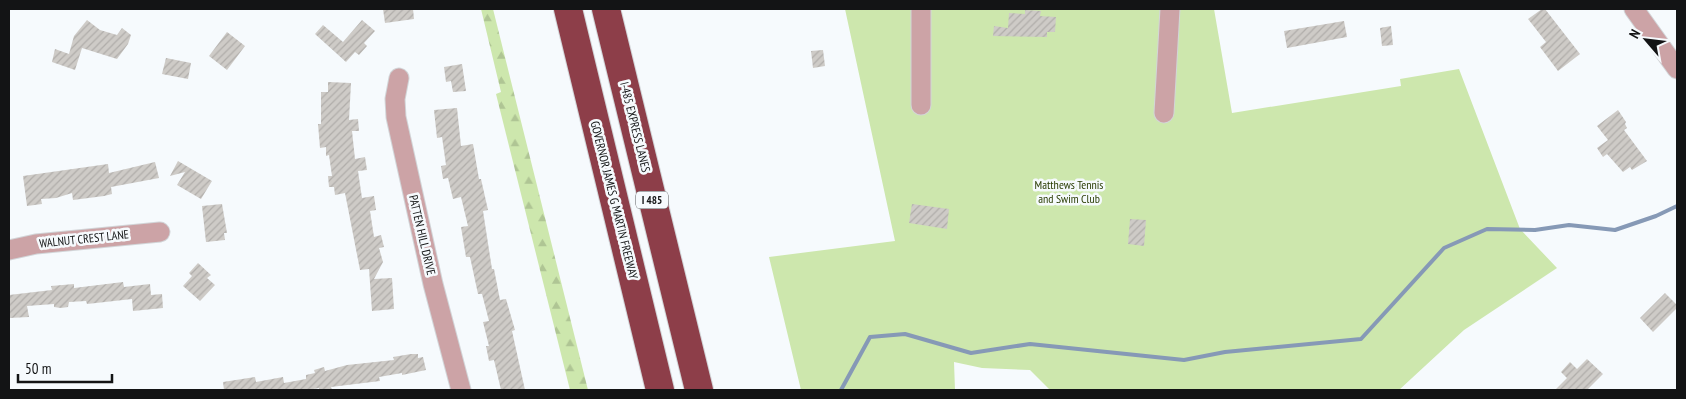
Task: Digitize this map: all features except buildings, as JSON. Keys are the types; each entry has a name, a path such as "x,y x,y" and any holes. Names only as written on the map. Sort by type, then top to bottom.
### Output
{"highway":[{"name":"GOVERNOR JAMES G MARTIN FREEWAY","path":"568,9 660,390"},
{"name":"I-485 EXPRESS LANES","path":"588,9 680,390"},
{"name":"I-485 EXPRESS LANES","path":"606,9 699,390"},
{"name":"I 485","path":"623,9 716,390"},
{"path":"638,297 675,390"}],"street":[{"path":"921,9 921,105"},
{"path":"1164,113 1170,9"},
{"path":"1634,9 1677,69"},
{"name":"PATTEN HILL DRIVE","path":"399,78 395,98 396,117 434,284 461,390"},
{"name":"WALNUT CREST LANE","path":"9,250 36,244 160,232"}],"green space":[{"path":"481,9 493,9 588,390 570,390 496,94 501,92"},
{"name":"Matthews Tennis and Swim Club","path":"845,9 1214,9 1232,113 1401,86 1400,79 1459,69 1520,229 1557,268 1464,330 1399,390 1050,390 1030,370 982,368 954,362 955,390 801,390 769,257 895,241"}],"waterway":[{"path":"841,390 870,337 905,334 971,353 1030,344 1184,360 1225,352 1361,339 1444,248 1487,229 1535,230 1569,225 1615,230 1656,216 1677,206"}]}
